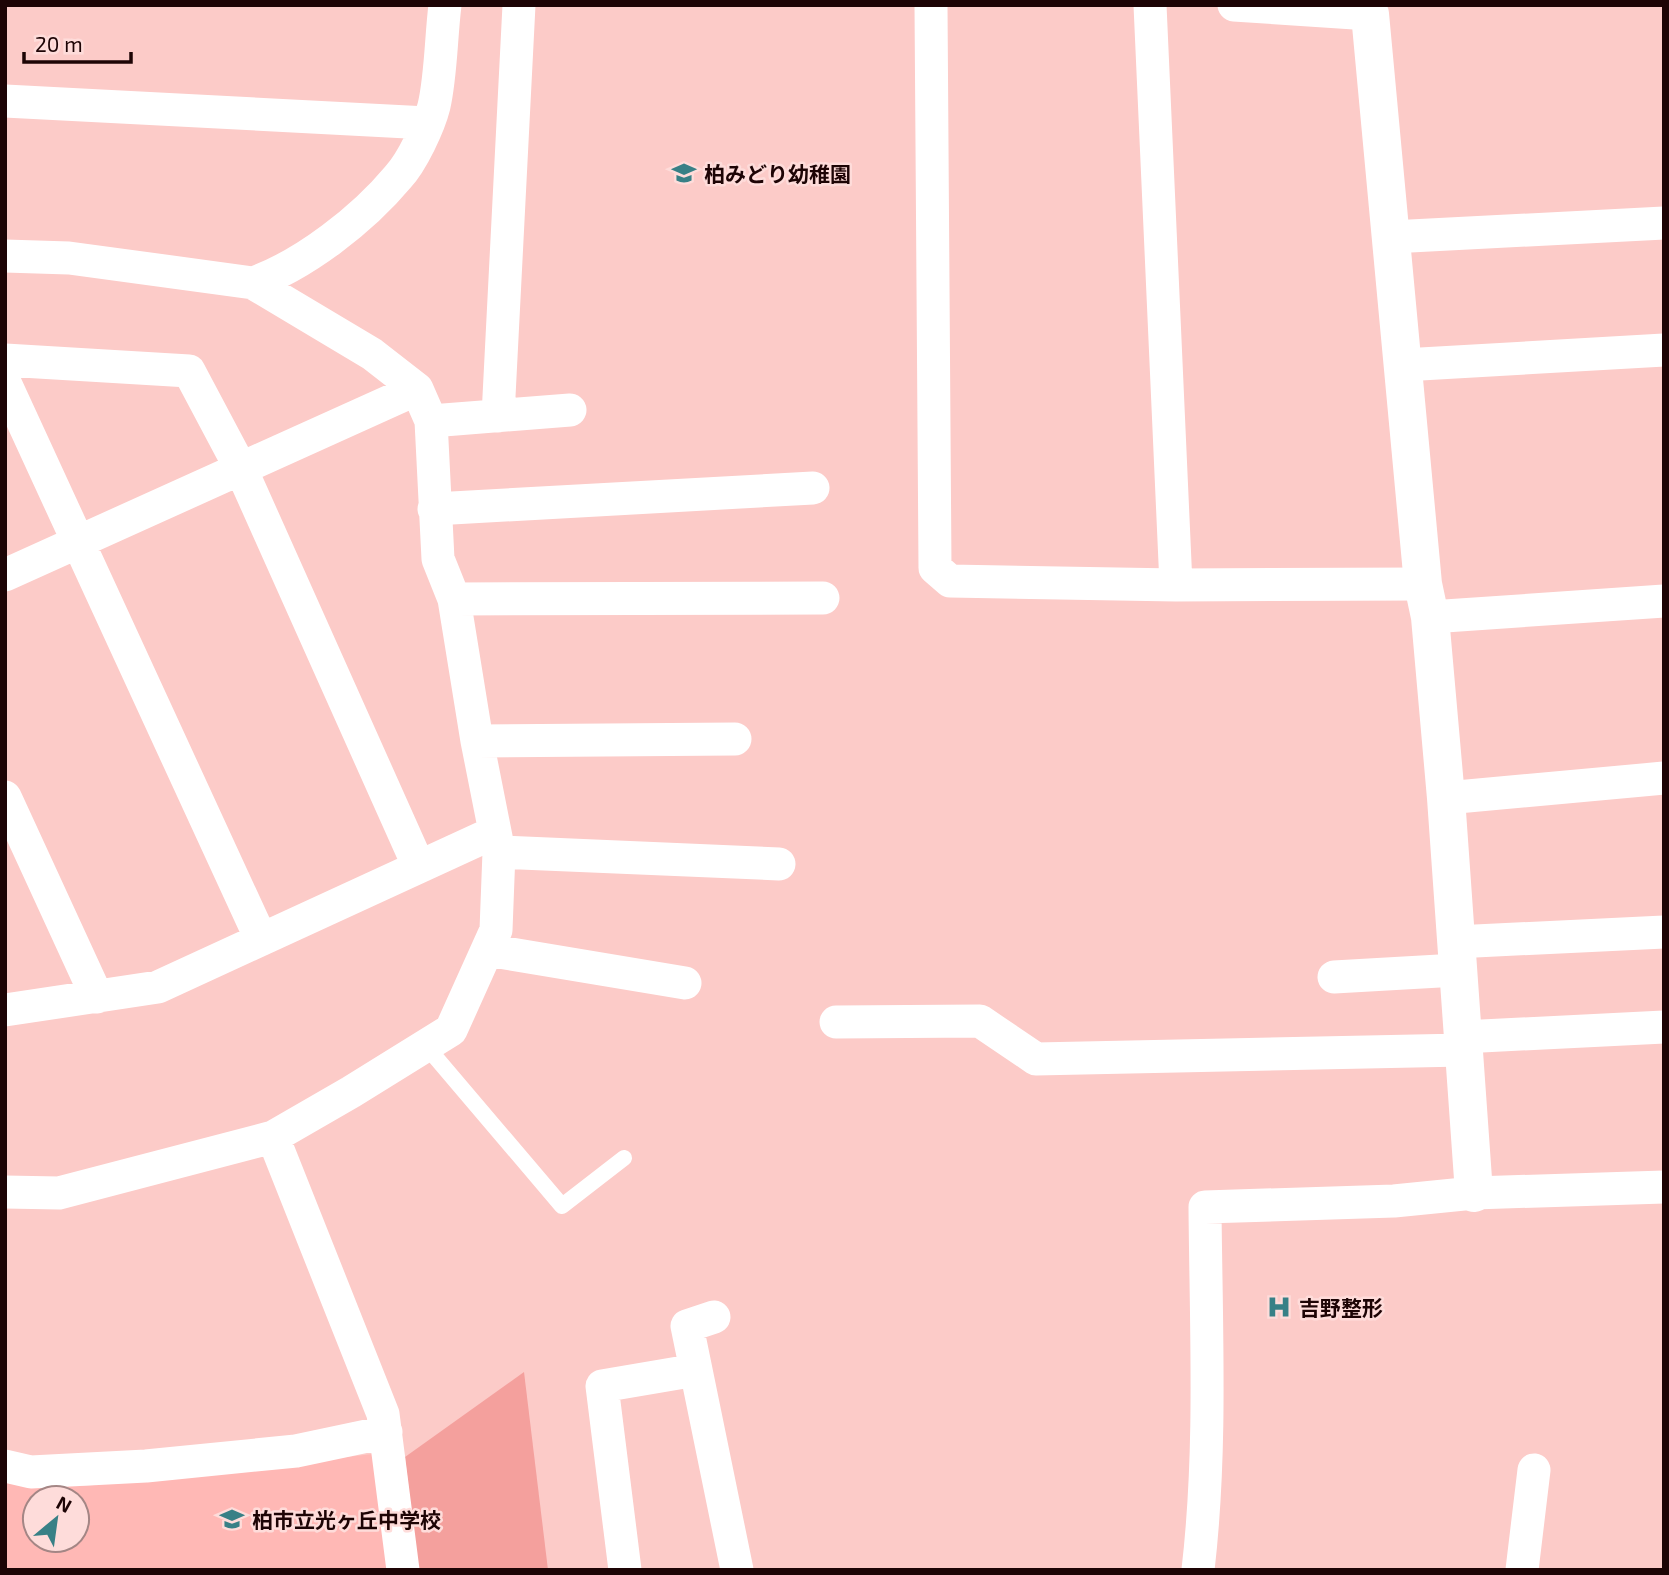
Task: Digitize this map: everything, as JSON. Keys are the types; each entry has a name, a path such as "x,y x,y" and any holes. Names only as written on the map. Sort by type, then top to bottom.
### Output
{"street":[{"path":"253,284 281,273 319,247 368,208 400,176 433,106 444,5"},
{"path":"498,416 519,5"},
{"path":"931,5 935,568 950,581 1176,584 1427,600 1664,601"},
{"path":"1150,5 1176,584"},
{"path":"1234,5 1370,10 1446,798 1474,1193"},
{"path":"5,101 427,123"},
{"path":"1391,237 1664,223"},
{"path":"5,256 69,258 253,284 373,354 417,389 431,421 438,559 454,599 497,842 496,930 452,1030 273,1137 59,1193 5,1192"},
{"path":"1403,365 1664,350"},
{"path":"5,360 189,371 241,469 419,867"},
{"path":"5,383 261,939"},
{"path":"5,575 417,389"},
{"path":"431,421 570,410"},
{"path":"434,509 813,488"},
{"path":"454,599 824,598"},
{"path":"477,741 734,739"},
{"path":"1446,798 1664,778"},
{"path":"5,797 97,997"},
{"path":"5,1010 158,987 419,867 497,842 779,864"},
{"path":"1334,977 1456,956 1664,932"},
{"path":"487,950 685,983"},
{"path":"836,1022 980,1021 1036,1059 1463,1043 1664,1027"},
{"path":"273,1137 383,1414 403,1570"},
{"path":"1198,1570 1202,1533 1206,1410 1205,1207 1394,1201 1474,1193 1664,1187"},
{"path":"714,1317 687,1326 737,1570"},
{"path":"625,1570 603,1386 696,1370"},
{"path":"5,1466 31,1472 146,1466 296,1451 386,1432"},
{"path":"1522,1570 1534,1470"}],"lane":[{"path":"425,1046 562,1206 624,1158"}],"shaded area":[{"path":"524,1372 548,1570 418,1570 405,1457"},
{"name":"柏市立光ヶ丘中学校","path":"373,1454 393,1570 5,1570 5,1474 29,1483 48,1484 21,1484 21,1554 91,1554 91,1485"}],"place":[{"name":"柏みどり幼稚園","path":"684,173"},
{"name":"吉野整形","path":"1279,1307"},
{"name":"柏市立光ヶ丘中学校","path":"232,1519"}]}
